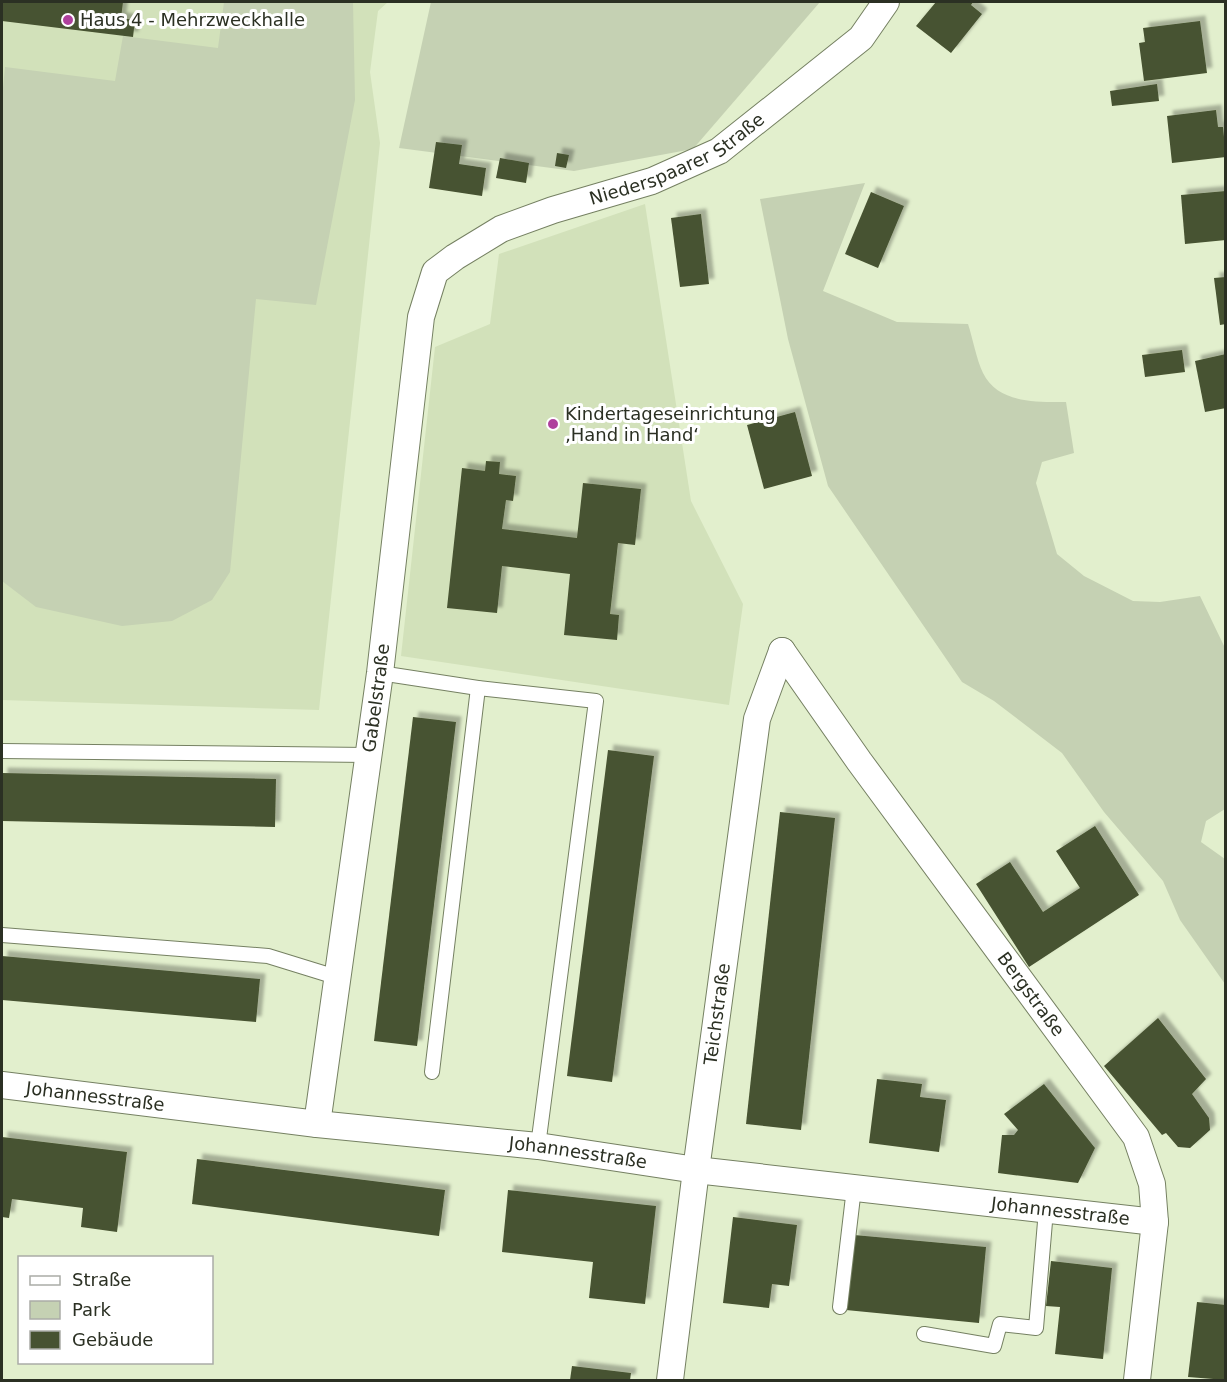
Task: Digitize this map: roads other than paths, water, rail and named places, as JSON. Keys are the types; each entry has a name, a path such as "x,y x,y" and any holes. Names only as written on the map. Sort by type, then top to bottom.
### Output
{"street":[{"name":"Niederspaarer Straße","path":"435,272 501,229 553,210 652,181 719,151 861,38 886,2"},
{"name":"Gabelstraße","path":"317,1125 380,673 421,317 435,272"},
{"name":"Teichstraße","path":"670,1380 757,719 782,651"},
{"name":"Bergstraße","path":"782,651 859,761 1136,1137 1152,1184 1155,1222 1137,1380"},
{"name":"Johannesstraße","path":"2,1085 317,1125 538,1146 696,1170 1155,1222"}],"lane":[{"path":"380,673 478,688 596,701 538,1146"},
{"path":"432,1072 478,688"},
{"path":"2,751 368,755"},
{"path":"2,935 268,956 336,977"},
{"path":"840,1307 854,1188"},
{"path":"924,1334 994,1346 1000,1324 1036,1328 1046,1210"}],"place":[{"name":"Haus 4 - Mehrzweckhalle","path":"68,20"},
{"name":"Kindertageseinrichtung ‚Hand in Hand‘","path":"553,424"}]}
